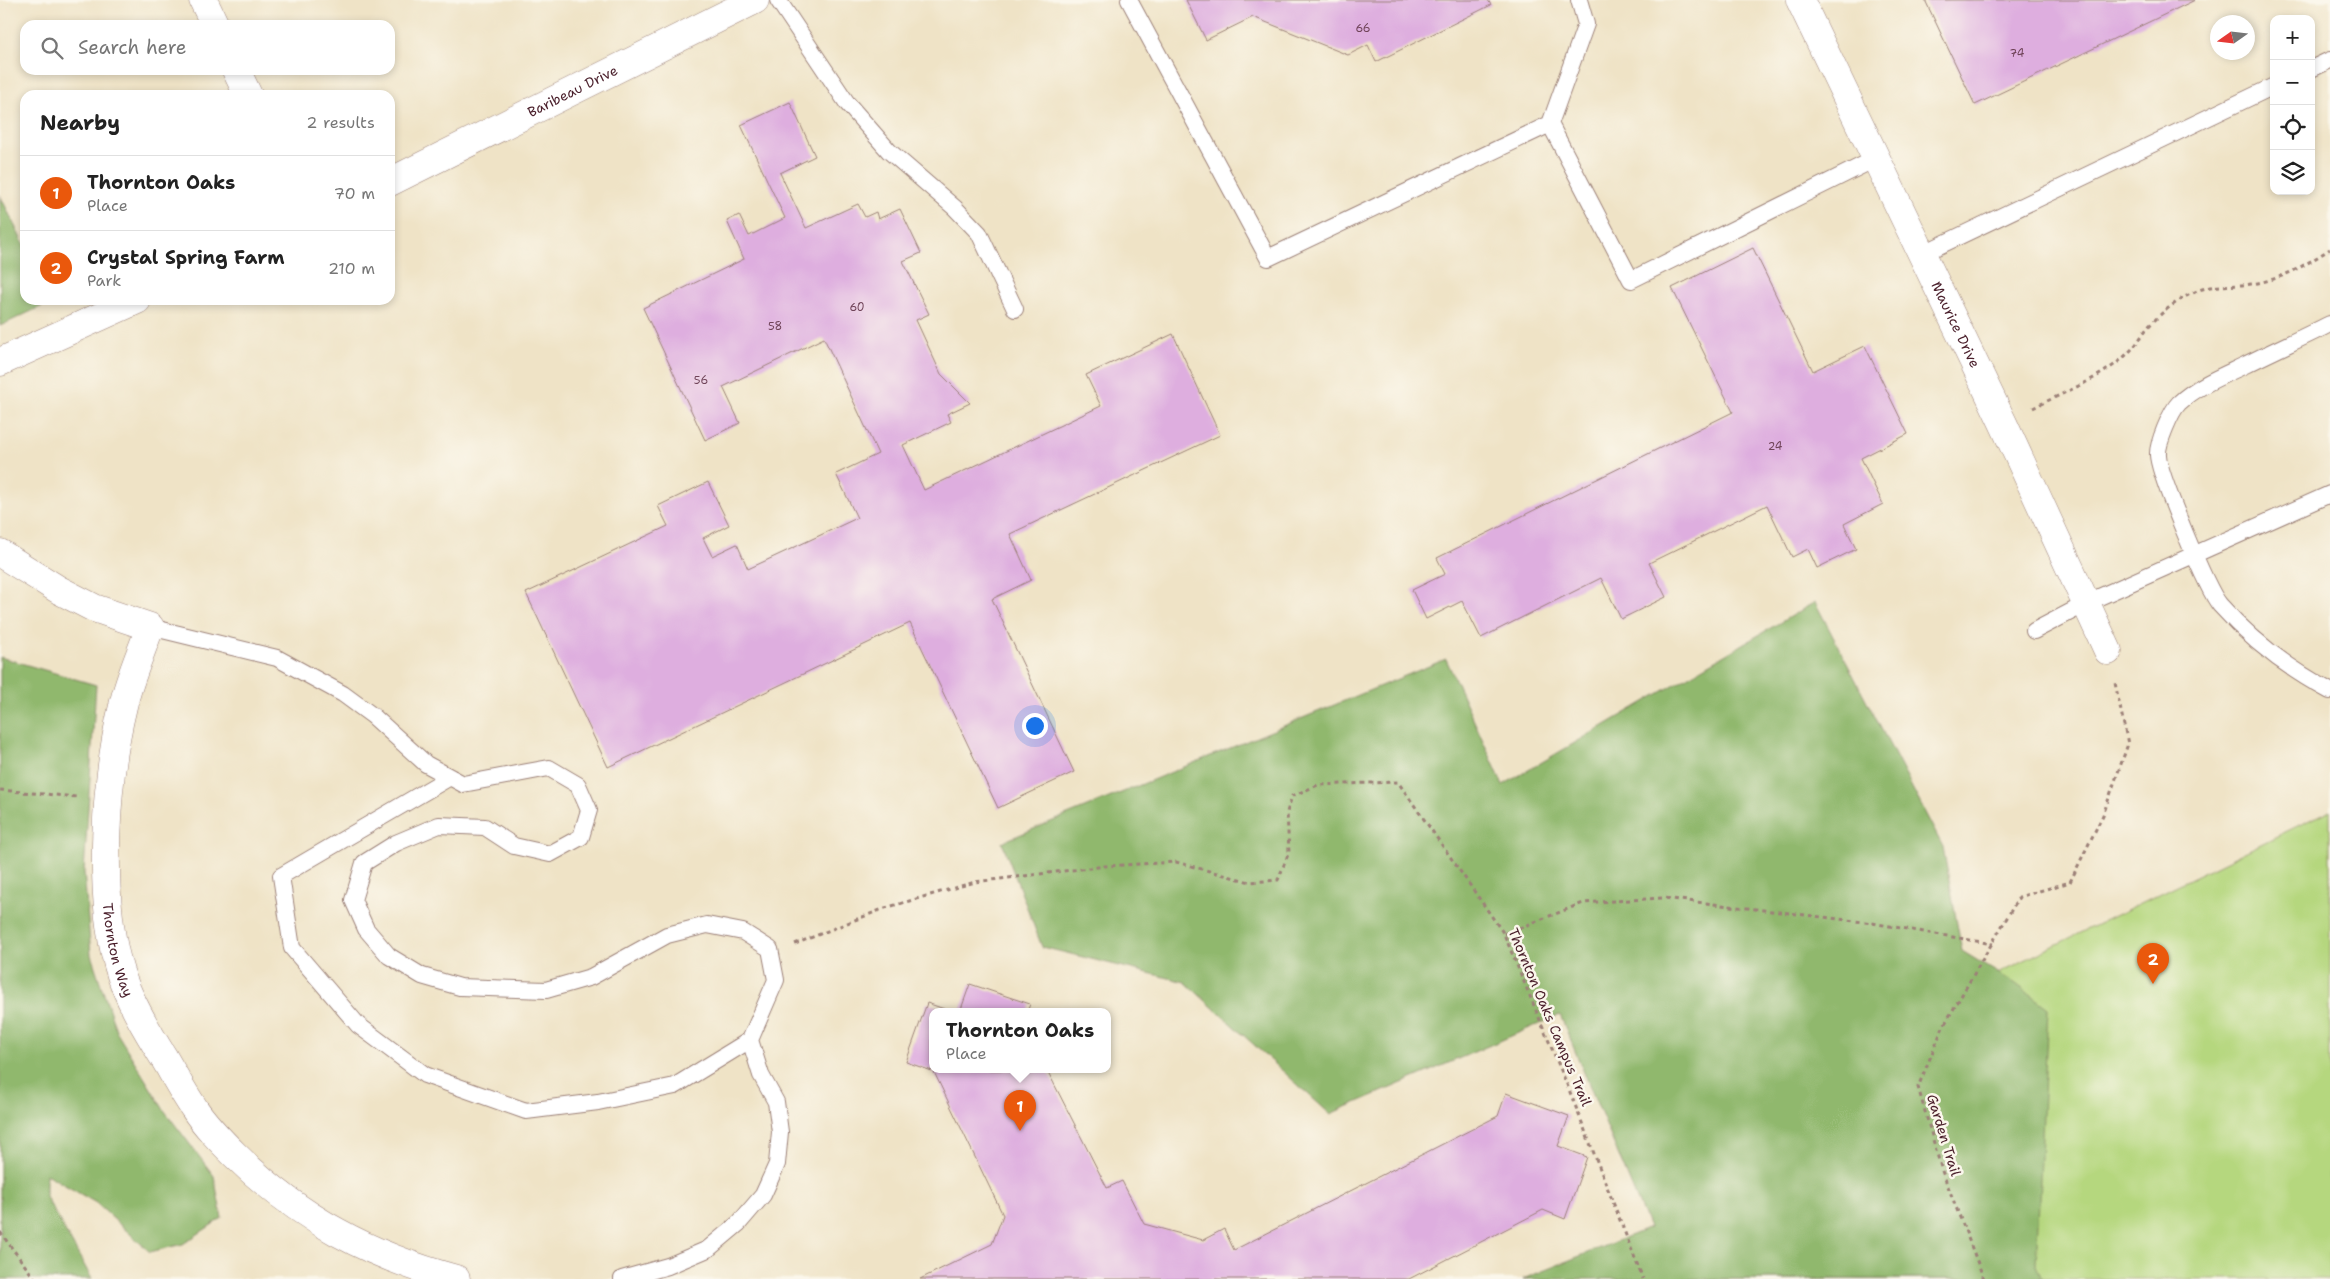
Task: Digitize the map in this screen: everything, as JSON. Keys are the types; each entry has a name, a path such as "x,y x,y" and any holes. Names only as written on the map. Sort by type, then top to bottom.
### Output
{"street":[{"path":"203,0 213,20"},
{"name":"Baribeau Drive","path":"395,180 754,0"},
{"name":"Maurice Drive","path":"1800,0 2004,425 2108,651"},
{"path":"238,75 246,90"},
{"path":"0,362 126,305"},
{"path":"0,553 59,590 94,608 150,628"},
{"name":"Thornton Way","path":"150,628 123,705 111,774 106,874 112,937 118,967 145,1026 194,1109 215,1135 263,1182 318,1222 380,1254 414,1268 456,1279"}],"lane":[{"path":"778,0 847,103 889,151 956,208 979,233 1015,309"},
{"path":"1129,0 1268,258 1550,124 1586,24 1579,0"},
{"path":"2315,67 2330,60"},
{"path":"1922,254 2270,88"},
{"path":"1550,124 1631,280 1875,159"},
{"path":"2330,324 2209,382 2178,404 2167,422 2158,454 2164,479 2195,556 2219,604 2274,655 2303,676 2330,691"},
{"path":"2034,631 2085,604 2330,494"},
{"path":"150,628 277,658 343,694 373,716 426,764 463,784 549,768 578,785 589,810 580,837 550,854 514,846 485,828 439,825 396,843 364,863 353,900 366,929 389,956 422,976 460,987 546,990 591,977 667,935 707,925 743,932 770,949 776,980 750,1040 675,1086 598,1102 526,1111 425,1075 358,1024 292,948 281,876 450,777"},
{"path":"630,1278 668,1266 708,1249 739,1223 763,1195 777,1164 780,1132 776,1102 761,1074 750,1040"}],"path":[{"path":"2004,425 2110,368 2132,350 2149,326 2168,308 2195,291 2224,284 2250,284 2273,280 2296,271 2330,249"},
{"name":"Garden Trail","path":"1984,1279 1942,1170 1918,1087 1943,1027 2019,897 2070,882 2103,815 2128,744 2108,651"},
{"name":"Thornton Oaks Campus Trail","path":"770,949 803,942 885,908 975,882 1104,866 1176,862 1250,882 1278,880 1289,852 1287,812 1292,796 1318,785 1398,782 1504,934 1568,1088 1643,1279"},
{"path":"0,790 110,800"},
{"path":"1504,934 1583,903 1663,898 1872,923 1993,944"},
{"path":"0,1232 35,1279"}],"green space":[{"path":"0,195 20,237 20,305 45,305 0,326"},
{"path":"1815,602 1943,847 1962,951 2016,984 2048,1008 2036,1265 2042,1279 1523,1279 1649,1228 1560,1015 1330,1114 1185,982 1042,947 1002,842 1446,659 1503,785"},
{"path":"0,657 96,685 84,872 91,955 117,1033 164,1110 214,1176 222,1218 183,1244 150,1252 96,1203 46,1174 46,1197 92,1279 0,1279"},
{"path":"2330,810 2330,1279 1675,1279 1620,1159"}],"building":[{"path":"1186,0 1488,0 1491,5 1376,62 1368,45 1348,55 1253,17 1206,40"},
{"path":"1925,0 2195,0 1975,105"},
{"path":"790,102 815,156 780,173 806,228 858,204 865,217 876,212 878,219 900,209 921,253 903,261 929,314 916,320 941,374 970,403 947,414 951,422 903,445 924,490 1101,406 1086,375 1173,334 1220,435 1010,534 1031,580 992,599 1074,772 998,808 910,623 608,767 526,593 668,526 658,506 708,482 729,525 703,538 712,556 737,544 748,569 857,518 836,474 878,454 824,338 723,387 740,423 705,440 643,308 744,259 727,221 739,215 749,236 785,218 741,125"},
{"path":"1753,248 1813,371 1865,346 1908,434 1861,458 1883,504 1844,524 1856,549 1817,568 1808,549 1792,557 1767,505 1649,563 1666,597 1621,619 1601,578 1481,638 1462,601 1426,619 1412,590 1445,574 1437,558 1733,412 1672,288"},
{"path":"970,984 1030,1004 1028,1008 961,1008"},
{"path":"927,1003 941,1008 929,1008 929,1070 906,1062"},
{"path":"934,1073 1049,1073 1107,1188 1122,1181 1144,1224 1203,1240 1224,1229 1234,1250 1498,1116 1506,1093 1569,1116 1558,1146 1587,1157 1565,1219 1543,1210 1409,1279 920,1279 992,1244 1003,1215"}],"place":[{"name":"Crystal Spring Farm","path":"2153,984"},
{"name":"Thornton Oaks","path":"1020,1131"}]}
